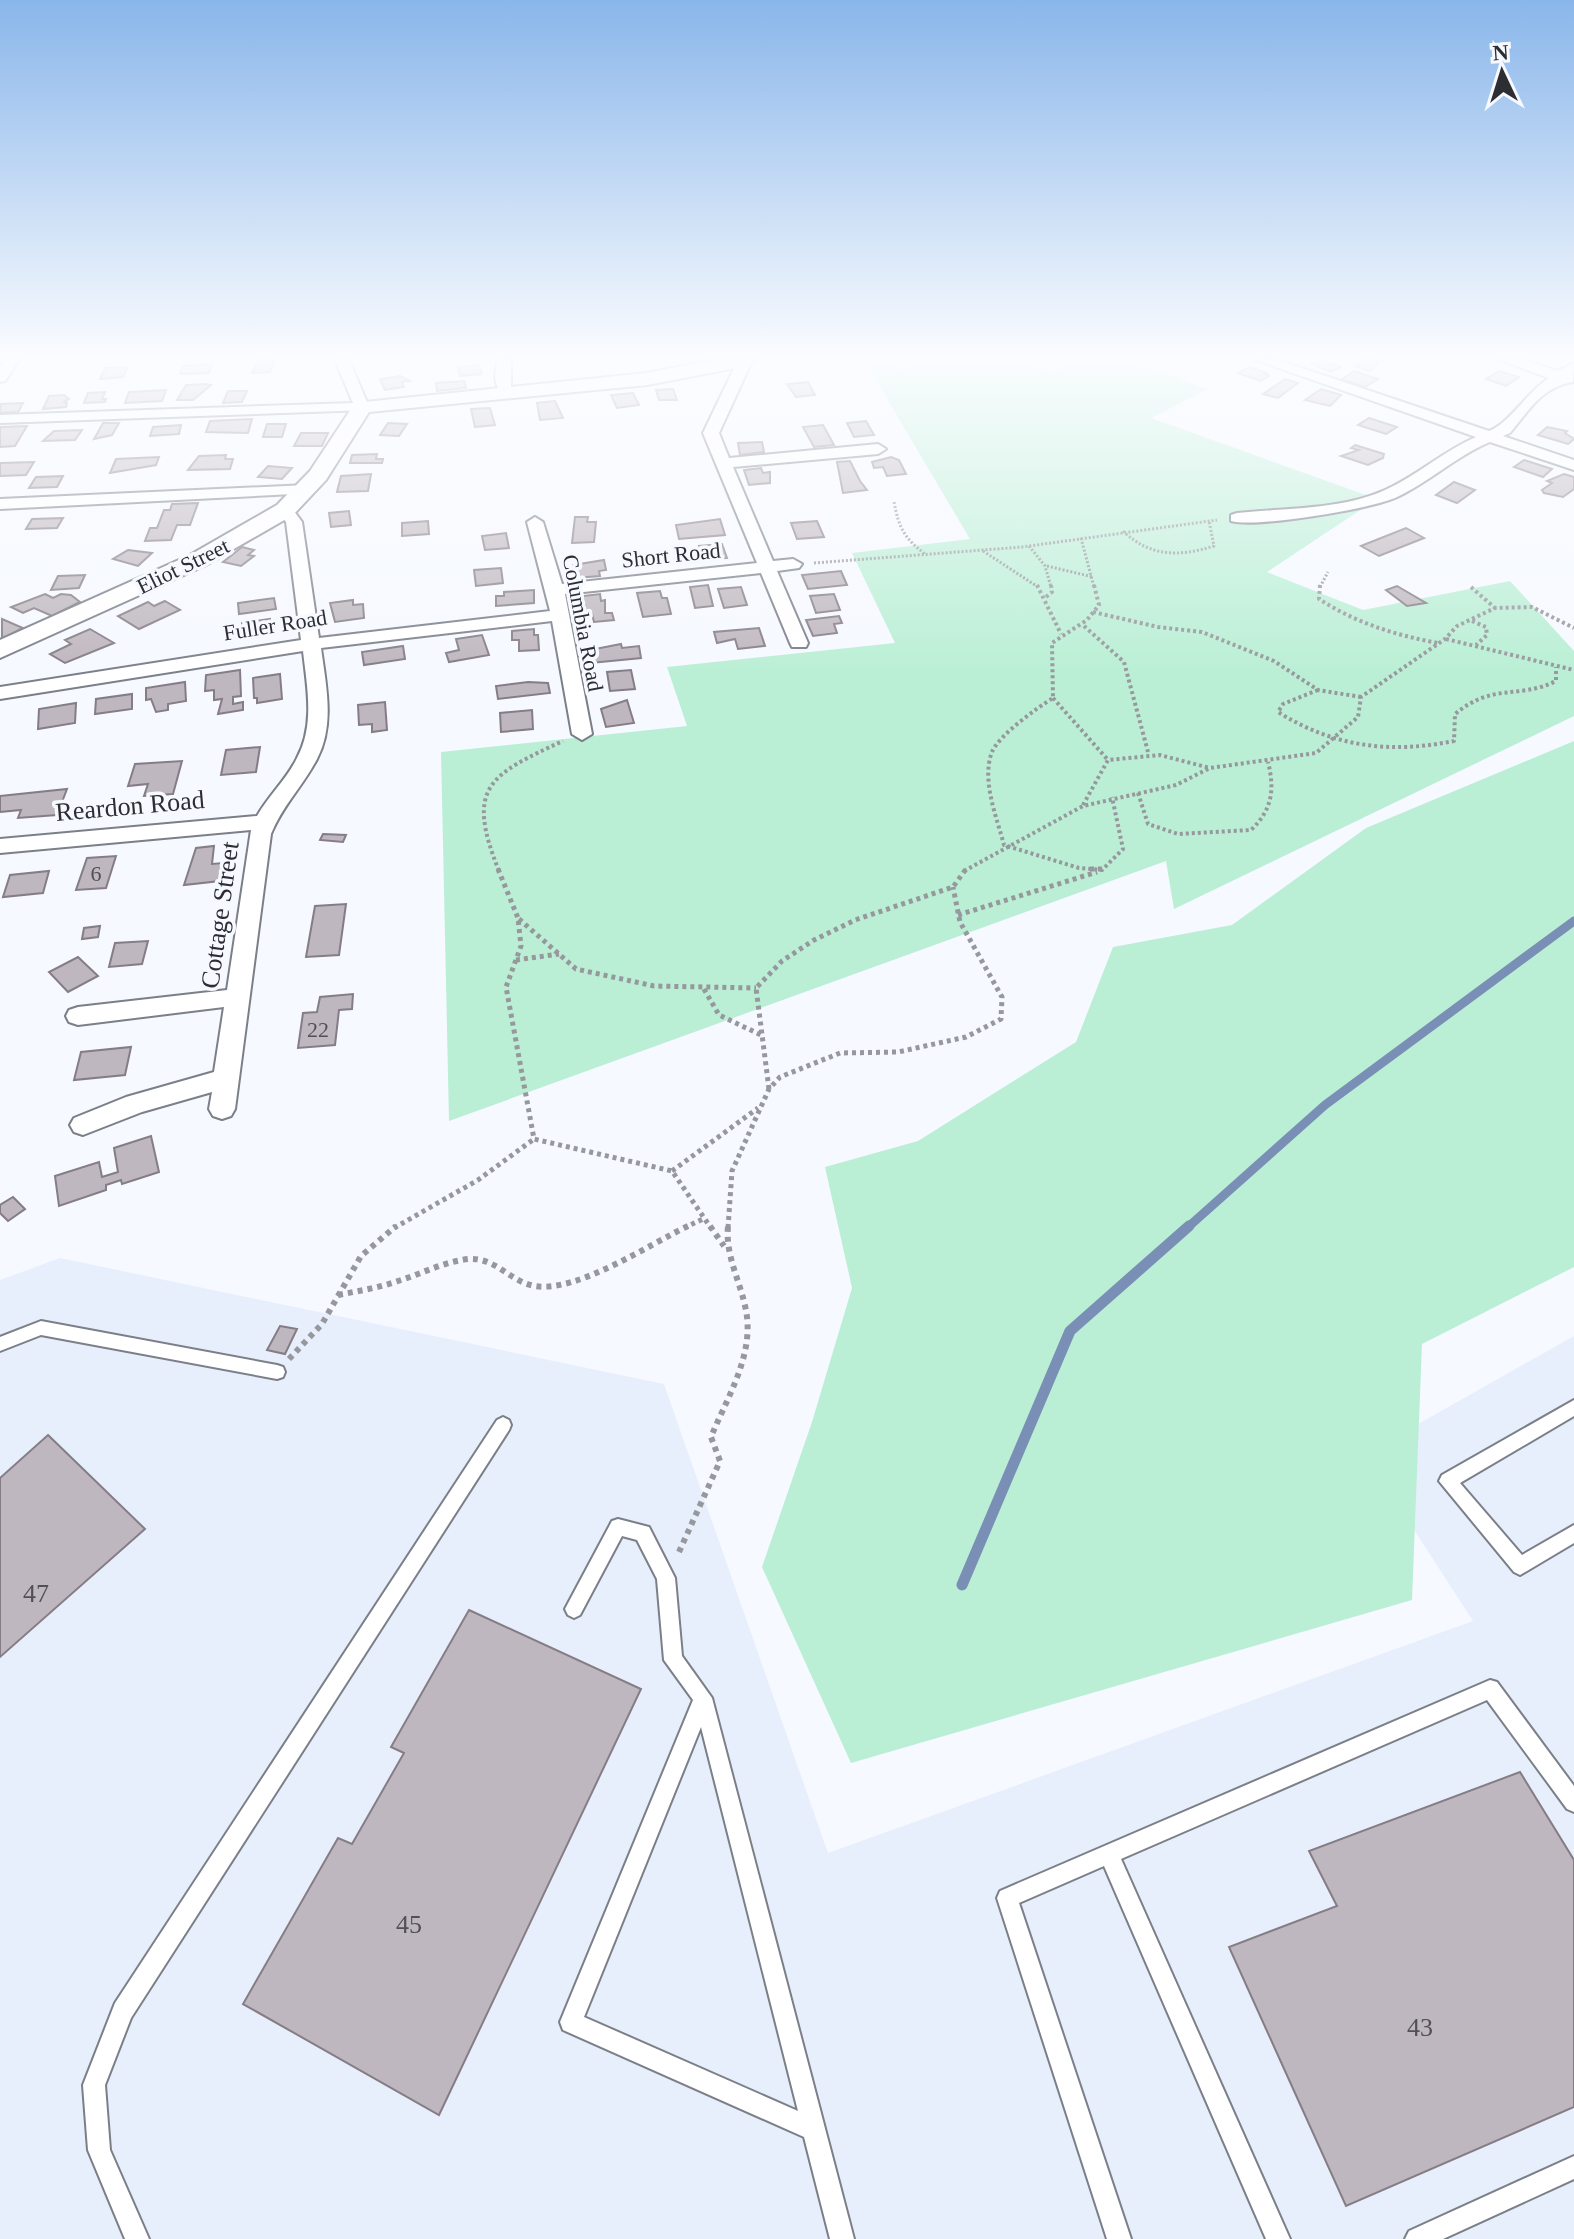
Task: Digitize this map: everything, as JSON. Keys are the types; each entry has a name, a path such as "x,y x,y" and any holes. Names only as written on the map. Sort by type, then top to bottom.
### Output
{"street":[{"name":"Eliot Street","path":"0,650 198,560 285,510 307,490 324,464"},
{"path":"724,464 799,643"},
{"path":"1237,518 1314,511 1377,499 1434,464"},
{"path":"0,504 307,490"},
{"name":"Cottage Street","path":"222,1109 264,822 308,762 317,735 318,695 294,522 285,510"},
{"name":"Columbia Road","path":"535,522 555,590 582,734"},
{"name":"Short Road","path":"555,590 793,564"},
{"name":"Fuller Road","path":"0,693 309,644 559,615"},
{"name":"Reardon Road","path":"0,846 264,822"},
{"path":"78,1016 237,997"},
{"path":"83,1125 135,1104 227,1078"}],"lane":[{"path":"0,1344 41,1328 277,1372"},
{"path":"1574,1407 1448,1481 1520,1566 1574,1533"},
{"path":"137,2239 99,2150 94,2085 123,2011 503,1425"},
{"path":"574,1609 618,1527 643,1533 666,1578 673,1660 703,1698 842,2239"},
{"path":"1119,2239 1007,1898 1490,1689 1574,1802"},
{"path":"703,1698 571,2022 812,2129"},
{"path":"1109,1854 1278,2239"},
{"path":"1417,2239 1574,2167"}],"path":[{"path":"894,502 905,539 925,554"},
{"path":"793,564 1029,546 1122,531 1237,518"},
{"path":"1122,531 1143,548 1165,553 1200,551 1214,546 1209,521"},
{"path":"1081,538 1099,605 1084,626 1061,634 1052,643 1053,698 1108,760"},
{"path":"1029,546 1046,565 1052,592 1046,597"},
{"path":"982,550 1034,583 1046,597 1050,615 1061,634"},
{"path":"1046,565 1093,577"},
{"path":"1328,572 1320,585 1319,599 1336,611 1391,634 1439,643"},
{"path":"1471,587 1495,608"},
{"path":"1093,612 1158,627 1202,632 1274,661 1318,690 1361,697 1445,639 1457,626 1495,608 1532,607 1574,628"},
{"path":"1471,620 1486,627 1487,635 1475,646"},
{"path":"1084,626 1124,662 1148,752"},
{"path":"1445,639 1574,670"},
{"path":"1318,690 1283,704 1278,712 1330,742 1383,748 1428,747 1454,741 1455,714 1470,700 1494,689 1542,691 1556,681 1556,667"},
{"path":"518,918 576,969 654,986 756,988 782,961 814,940 855,920 953,887 967,867 1083,806 1176,785 1210,768 1316,753 1358,717 1361,697"},
{"path":"1004,845 989,783 992,751 1029,714 1053,698"},
{"path":"534,1139 506,987 521,946 518,918 486,838 483,807 492,782 530,753 582,734"},
{"path":"1108,760 1148,752 1169,753 1210,768"},
{"path":"1083,806 1108,760"},
{"path":"1138,793 1148,824 1178,834 1251,830 1267,815 1272,779 1268,762"},
{"path":"957,915 1102,870 1123,849 1112,797"},
{"path":"1004,845 1079,868 1102,870"},
{"path":"726,1248 732,1171 769,1089 780,1077 840,1053 898,1052 966,1037 1001,1019 1002,997 957,915 953,887"},
{"path":"516,960 559,954"},
{"path":"703,988 719,1015 761,1035"},
{"path":"756,988 769,1089"},
{"path":"672,1171 760,1107"},
{"path":"277,1372 322,1324 361,1256 381,1238 478,1180 534,1139 672,1171 726,1248 747,1317 745,1355 711,1437 720,1461 666,1578"},
{"path":"338,1295 391,1283 452,1262 477,1258 500,1263 522,1283 544,1287 599,1270 662,1236 705,1218"}],"shaded area":[{"path":"60,1258 664,1384 828,1853 1473,1621 1365,1454 1574,1336 1574,2239 0,2239 0,1280"}],"green space":[{"path":"926,464 1281,464 1377,499 1267,572 1363,610 1510,581 1574,651 1574,716 1174,909 1166,861 449,1121 441,752 687,726 667,667 895,643 852,553 970,539"},
{"path":"1574,741 1574,1267 1422,1344 1412,1600 851,1763 762,1567 812,1422 852,1288 825,1167 918,1141 1076,1042 1113,947 1232,925 1366,828"}],"building":[{"path":"0,464 32,464 26,475 0,476"},
{"path":"114,464 156,464 156,465 110,473"},
{"path":"192,464 231,464 230,469 188,470"},
{"path":"837,464 852,464 867,490 843,493"},
{"path":"873,464 901,464 906,474 887,476 883,467 874,468"},
{"path":"1538,464 1552,469 1543,477 1514,467"},
{"path":"268,466 292,468 282,479 258,477"},
{"path":"761,468 763,473 770,472 770,483 749,485 744,470"},
{"path":"371,474 368,491 337,492 341,476"},
{"path":"1564,474 1574,477 1574,489 1563,497 1544,493 1542,490 1552,483 1547,481"},
{"path":"63,476 57,487 29,488 36,477"},
{"path":"1454,482 1475,490 1457,503 1436,495"},
{"path":"198,503 190,525 177,525 171,540 145,541 150,528 157,528 164,510 170,510 172,504"},
{"path":"349,511 351,525 331,527 329,513"},
{"path":"575,517 588,517 587,522 596,522 594,542 572,543"},
{"path":"63,518 57,528 26,529 32,519"},
{"path":"720,519 725,535 679,539 676,525"},
{"path":"428,521 429,534 402,536 402,523"},
{"path":"817,521 824,537 797,539 791,523"},
{"path":"1406,528 1424,538 1379,556 1361,546"},
{"path":"506,533 509,548 485,550 482,536"},
{"path":"722,544 727,558 696,559 695,555 701,555 699,546"},
{"path":"242,547 254,550 248,555 254,556 241,566 223,562"},
{"path":"128,550 152,553 138,566 113,559"},
{"path":"604,560 606,570 599,571 600,576 575,578 573,565"},
{"path":"501,568 503,583 476,586 474,570"},
{"path":"841,571 847,585 808,589 802,575"},
{"path":"85,575 79,588 51,590 58,576"},
{"path":"708,585 713,606 695,608 690,587"},
{"path":"1397,586 1426,603 1407,606 1386,590"},
{"path":"741,587 747,605 724,608 718,589"},
{"path":"534,590 534,603 496,606 496,596 504,596 504,592"},
{"path":"660,591 662,598 667,598 671,614 643,617 637,593"},
{"path":"45,594 53,598 61,594 71,595 80,602 52,616 34,608 23,613 11,607"},
{"path":"600,594 601,601 605,600 605,613 612,613 614,620 594,622 592,614 587,615 583,596"},
{"path":"834,594 840,610 816,613 810,596"},
{"path":"274,598 276,609 239,614 238,603"},
{"path":"353,600 353,605 363,604 364,618 335,622 330,603"},
{"path":"165,601 180,610 139,629 118,616 148,602 154,606"},
{"path":"839,616 842,623 834,624 837,633 813,636 806,620"},
{"path":"2,619 23,628 2,639"},
{"path":"270,619 271,632 242,636 242,623"},
{"path":"759,628 765,646 738,649 735,639 717,643 714,632"},
{"path":"90,629 114,643 65,663 50,654 71,644 65,640"},
{"path":"534,629 534,635 538,635 539,650 519,651 519,640 512,640 512,631"},
{"path":"482,635 489,655 449,662 446,653 459,650 456,639"},
{"path":"621,644 622,648 639,646 641,658 591,663 590,650"},
{"path":"403,646 405,659 364,665 362,652"},
{"path":"240,670 241,696 233,697 233,704 243,702 243,710 218,714 222,699 214,700 214,690 205,691 206,675"},
{"path":"631,670 635,689 610,691 607,672"},
{"path":"280,674 282,699 257,703 253,678"},
{"path":"185,682 186,701 168,704 168,710 156,712 151,699 146,700 146,688"},
{"path":"548,683 550,693 498,699 496,686"},
{"path":"132,694 132,709 95,714 96,699"},
{"path":"627,700 634,723 606,727 601,709"},
{"path":"385,702 387,730 372,732 372,724 359,725 358,705"},
{"path":"76,703 75,723 38,729 39,709"},
{"path":"532,710 533,729 501,732 500,713"},
{"path":"260,747 256,772 221,775 226,750"},
{"path":"182,761 173,794 144,796 148,784 128,786 135,764"},
{"path":"67,789 57,815 18,818 21,810 0,812 0,796"},
{"path":"323,834 346,835 343,842 320,840"},
{"path":"214,846 212,864 223,863 220,881 184,885 196,848"},
{"path":"116,856 106,888 76,890 87,858"},
{"path":"49,871 43,893 3,897 10,875"},
{"path":"346,904 339,955 306,957 315,906"},
{"path":"100,926 98,937 82,939 84,928"},
{"path":"148,941 142,964 109,967 115,943"},
{"path":"78,957 98,976 68,992 49,972"},
{"path":"353,994 352,1009 339,1010 335,1045 298,1048 303,1013 317,1012 320,997"},
{"path":"131,1047 125,1075 74,1080 81,1052"},
{"path":"151,1136 159,1172 122,1184 121,1180 106,1185 106,1190 59,1206 55,1176 99,1162 102,1177 118,1172 114,1148"},
{"path":"13,1197 25,1209 8,1221 0,1213 0,1205"},
{"path":"280,1326 297,1329 285,1354 267,1350"},
{"path":"48,1435 145,1529 0,1657 0,1478"},
{"path":"469,1610 641,1689 439,2115 243,2004 338,1838 352,1844 404,1753 391,1747"},
{"path":"1520,1772 1574,1860 1574,2107 1346,2206 1229,1947 1337,1906 1309,1851"}],"waterway":[{"path":"1187,1228 1325,1105 1574,921"},
{"path":"962,1585 1070,1331 1189,1226"}]}
